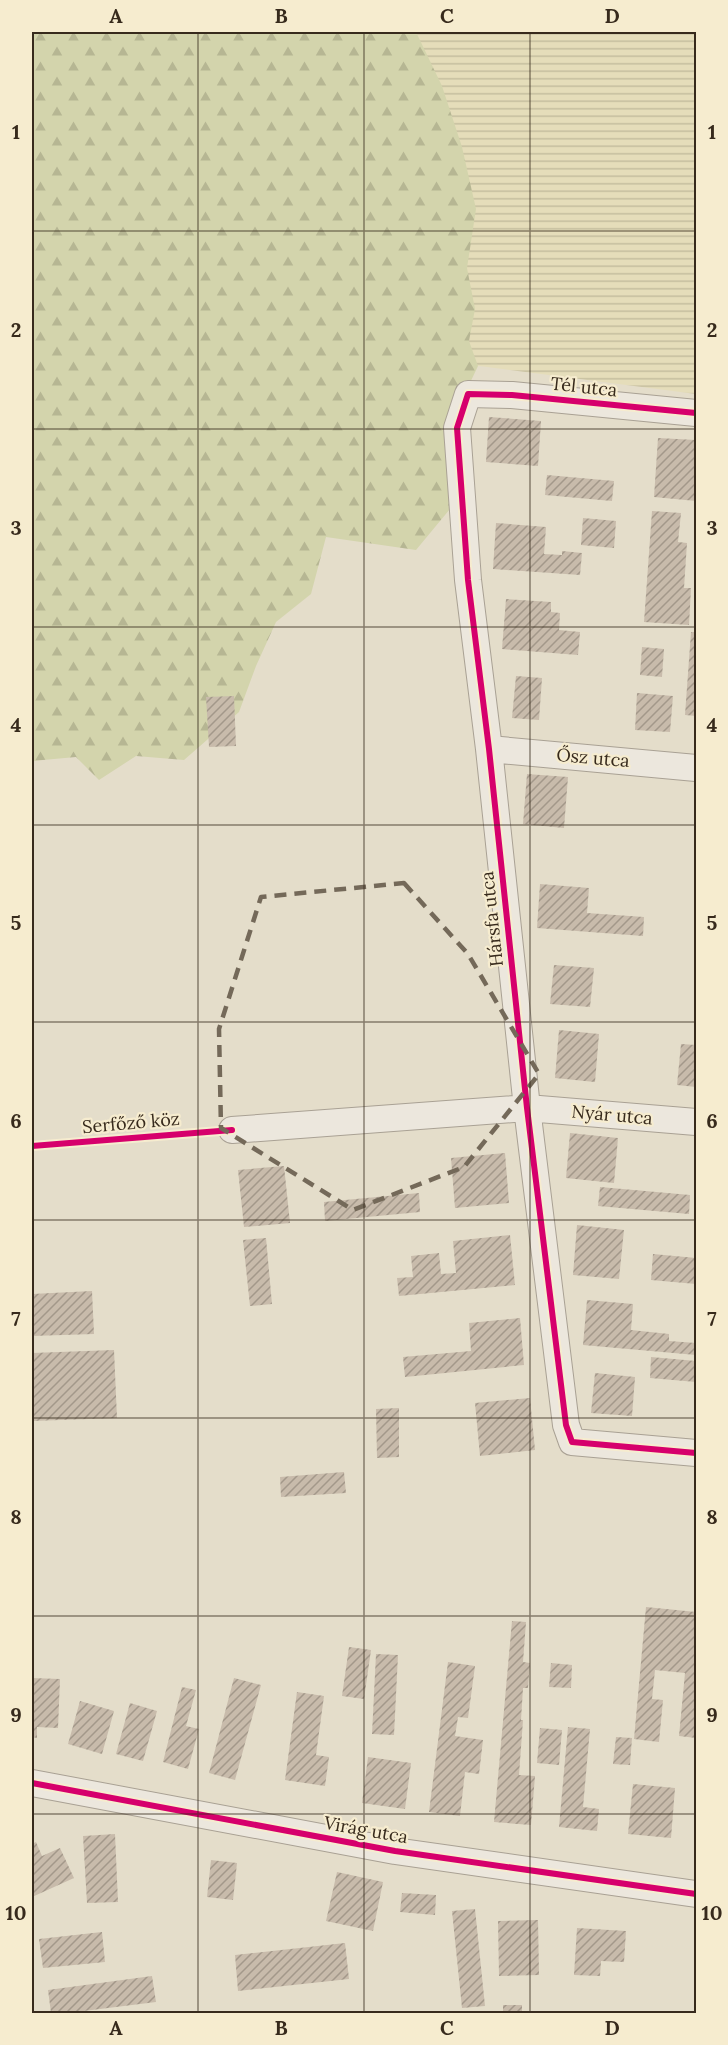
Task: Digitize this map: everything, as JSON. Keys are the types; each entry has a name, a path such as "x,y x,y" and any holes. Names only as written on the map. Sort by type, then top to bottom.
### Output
{"street":[{"name":"Tél utca","path":"468,394 512,395 696,413"},
{"name":"Hársfa utca","path":"468,394 457,428 468,580 489,749 527,1108 566,1425 572,1442 696,1453"},
{"name":"Ősz utca","path":"489,749 696,768"},
{"name":"Nyár utca","path":"527,1108 696,1122"},
{"path":"232,1130 527,1108"},
{"name":"Virág utca","path":"32,1783 395,1851 696,1894"}],"highlighted area":[{"path":"404,883 468,954 539,1074 464,1167 353,1210 221,1128 219,1029 261,897"}],"shaded area":[{"path":"390,32 696,32 696,394 410,357"}],"green space":[{"path":"32,32 416,32 442,86 462,147 476,209 467,268 475,309 469,341 478,366 459,406 445,452 455,471 450,509 416,550 326,537 311,594 276,622 239,712 184,760 136,756 99,780 76,757 32,761"}],"building":[{"path":"489,417 541,421 538,466 486,462"},
{"path":"658,438 696,440 696,501 654,497"},
{"path":"547,475 614,481 612,501 545,495"},
{"path":"652,511 681,513 678,542 687,543 684,588 691,588 689,625 644,622"},
{"path":"583,518 616,521 614,548 581,545"},
{"path":"496,523 546,527 544,554 562,555 562,551 582,553 580,575 493,569"},
{"path":"506,599 551,602 551,612 560,613 559,630 580,632 578,655 502,649"},
{"path":"691,632 696,632 696,716 685,715"},
{"path":"642,647 664,649 662,677 640,675"},
{"path":"516,676 542,678 539,720 512,718"},
{"path":"637,693 673,696 670,732 635,730"},
{"path":"234,696 236,746 209,747 206,697"},
{"path":"527,774 568,777 564,828 523,824"},
{"path":"540,884 589,888 587,913 644,917 643,936 537,928"},
{"path":"554,965 594,968 590,1007 550,1004"},
{"path":"559,1030 599,1034 595,1082 555,1078"},
{"path":"681,1044 696,1045 696,1087 677,1085"},
{"path":"570,1133 618,1138 614,1183 566,1178"},
{"path":"505,1153 509,1203 455,1208 451,1158"},
{"path":"284,1166 290,1223 244,1227 238,1170"},
{"path":"600,1187 690,1195 689,1214 598,1206"},
{"path":"419,1193 420,1212 325,1221 324,1202"},
{"path":"577,1225 624,1230 619,1279 573,1275"},
{"path":"510,1235 515,1285 399,1296 397,1278 413,1277 411,1256 439,1253 441,1274 456,1273 453,1241"},
{"path":"266,1238 272,1304 250,1306 243,1240"},
{"path":"653,1254 696,1258 696,1284 651,1280"},
{"path":"92,1291 94,1334 32,1336 32,1294"},
{"path":"587,1300 633,1304 631,1330 669,1334 669,1341 696,1343 696,1355 583,1345"},
{"path":"520,1318 524,1365 405,1377 403,1357 471,1351 469,1323"},
{"path":"114,1350 117,1418 32,1421 32,1353"},
{"path":"651,1357 696,1361 696,1382 650,1378"},
{"path":"595,1373 635,1377 632,1416 591,1413"},
{"path":"530,1398 535,1450 480,1456 475,1403"},
{"path":"399,1408 399,1457 377,1458 376,1409"},
{"path":"344,1472 346,1493 281,1497 280,1477"},
{"path":"646,1607 696,1612 696,1738 679,1736 685,1673 655,1670 652,1699 663,1700 659,1742 634,1739"},
{"path":"512,1621 526,1622 523,1662 530,1663 528,1688 523,1688 519,1775 535,1776 531,1825 494,1822"},
{"path":"349,1647 371,1650 364,1699 342,1696"},
{"path":"376,1654 398,1655 394,1735 372,1734"},
{"path":"448,1662 475,1666 468,1718 458,1717 455,1736 483,1740 479,1774 465,1772 460,1816 429,1812"},
{"path":"551,1663 572,1665 571,1688 549,1687"},
{"path":"32,1678 60,1679 58,1728 37,1727 37,1738 32,1737"},
{"path":"234,1678 261,1685 235,1780 209,1773"},
{"path":"182,1687 196,1690 186,1726 199,1729 188,1769 163,1762"},
{"path":"297,1692 324,1696 316,1755 329,1757 325,1786 285,1780"},
{"path":"80,1701 114,1711 102,1754 68,1744"},
{"path":"130,1703 157,1711 143,1761 116,1754"},
{"path":"568,1727 590,1729 583,1807 599,1809 597,1831 559,1827"},
{"path":"540,1728 562,1730 559,1765 537,1763"},
{"path":"616,1737 632,1738 630,1765 613,1764"},
{"path":"368,1757 411,1763 405,1809 362,1803"},
{"path":"633,1784 675,1788 671,1838 628,1834"},
{"path":"115,1834 118,1902 87,1903 83,1836"},
{"path":"36,1842 42,1856 60,1848 74,1878 32,1897 32,1844"},
{"path":"211,1860 237,1863 233,1900 207,1897"},
{"path":"337,1872 383,1882 373,1931 326,1921"},
{"path":"402,1893 436,1895 435,1915 400,1912"},
{"path":"475,1909 485,2006 462,2008 452,1911"},
{"path":"538,1920 539,1975 499,1976 498,1921"},
{"path":"577,1928 626,1931 624,1962 601,1961 600,1976 574,1975"},
{"path":"102,1932 105,1962 43,1968 39,1939"},
{"path":"345,1943 349,1979 238,1991 235,1955"},
{"path":"152,1976 156,2002 51,2013 48,1990"},
{"path":"503,2005 522,2005 522,2013 503,2013"}],"cycle path":[{"path":"696,413 512,395 468,394 457,428 468,580 489,749 527,1108 566,1425 572,1442 696,1453"},
{"name":"Serfőző köz","path":"32,1146 232,1130"},
{"path":"32,1783 395,1851 696,1894"}]}
